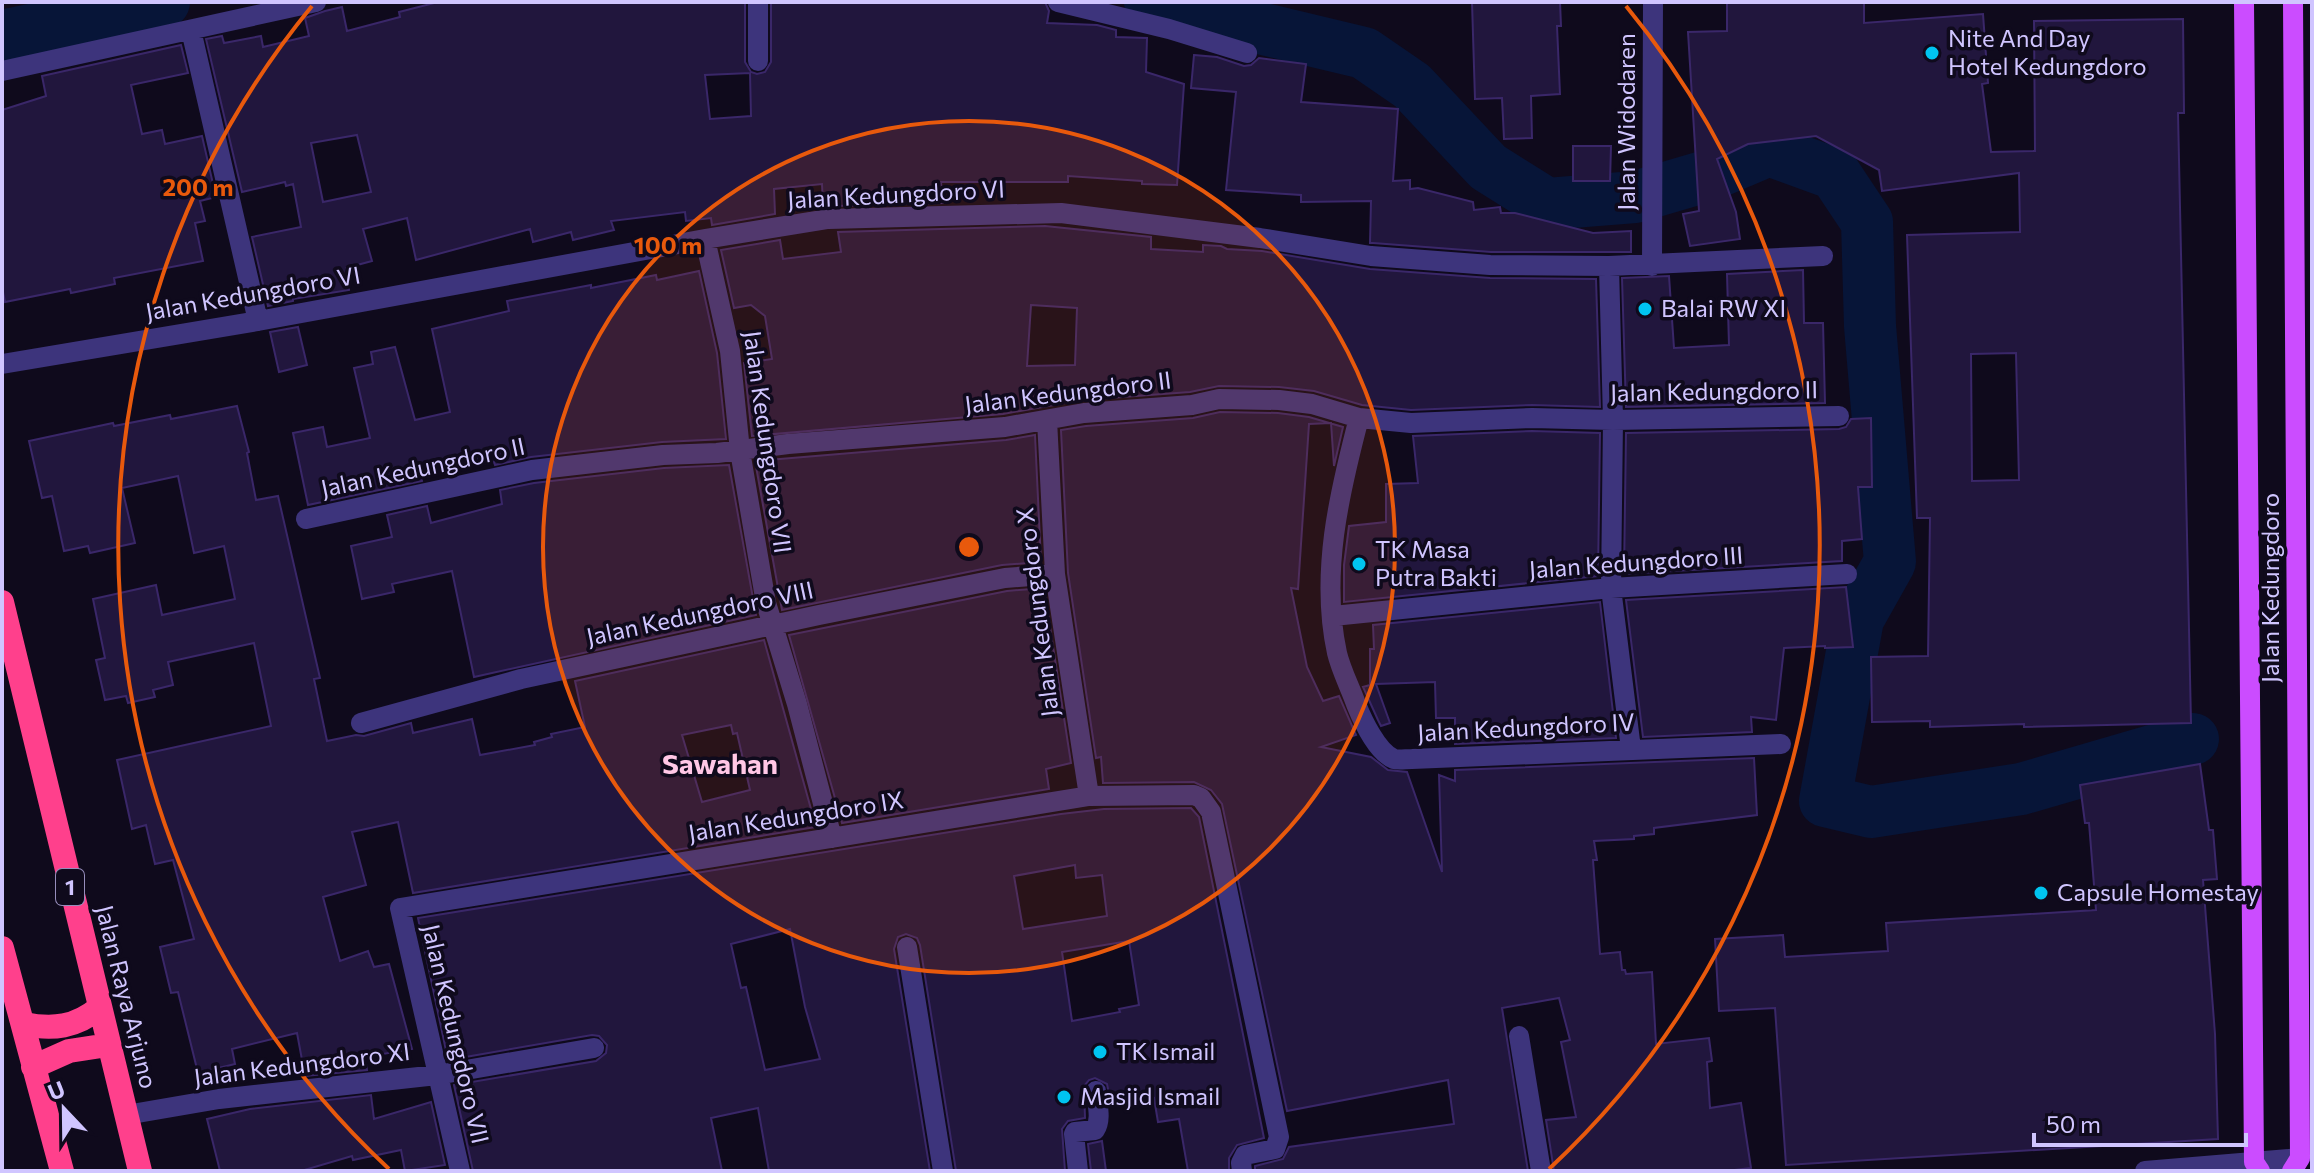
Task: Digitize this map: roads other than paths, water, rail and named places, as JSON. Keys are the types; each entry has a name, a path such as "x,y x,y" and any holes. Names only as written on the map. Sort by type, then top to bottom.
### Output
{"highway":[{"name":"Jalan Raya Arjuno","path":"2,602 140,1171"},
{"path":"2,948 62,1171"},
{"path":"24,1024 56,1028 85,1020 99,1008"},
{"path":"33,1067 69,1051 108,1045"}],"main road":[{"name":"Jalan Kedungdoro","path":"2244,2 2257,1166"},
{"name":"Jalan Kedungdoro","path":"2293,2 2304,384 2306,991 2296,1164"}],"street":[{"path":"2,71 316,2"},
{"path":"758,2 758,61"},
{"path":"1058,2 1169,29 1247,53"},
{"name":"Jalan Widodaren","path":"1652,266 1653,2"},
{"path":"191,30 258,321"},
{"name":"Jalan Kedungdoro VI","path":"2,364 828,219 1061,213 1260,238 1371,256 1490,265 1652,266 1823,256"},
{"name":"Jalan Kedungdoro VII","path":"705,239 732,363 740,451 753,534 773,627 832,838"},
{"path":"1609,266 1613,420 1611,588 1631,749"},
{"name":"Jalan Kedungdoro II","path":"306,519 532,470 663,455 1005,427 1084,413 1192,405 1219,399 1255,398 1312,404 1359,418 1411,423 1532,418 1613,420 1839,416"},
{"name":"Jalan Kedungdoro IV","path":"1359,418 1342,482 1332,542 1333,616 1338,654 1360,715 1373,739 1394,759 1781,744"},
{"name":"Jalan Kedungdoro X","path":"1047,420 1055,574 1089,796"},
{"name":"Jalan Kedungdoro VIII","path":"361,723 521,679 930,592 1005,578 1055,574"},
{"name":"Jalan Kedungdoro III","path":"1333,616 1611,588 1847,574"},
{"name":"Jalan Kedungdoro IX","path":"400,908 1089,796 1194,795 1201,798 1211,812 1279,1137 1275,1149 1245,1155 1241,1163 1242,1171"},
{"name":"Jalan Kedungdoro VII","path":"400,908 460,1171"},
{"path":"907,947 943,1171"},
{"path":"1519,1036 1541,1171"},
{"name":"Jalan Kedungdoro XI","path":"126,1115 235,1097 437,1075 594,1048"},
{"path":"1078,1171 1074,1134 1098,1127 1096,1091"},
{"path":"2145,1171 2296,1164"}],"waterway":[{"path":"2,36 164,2"},
{"path":"1150,2 1364,53 1412,86 1488,167 1547,204 1635,197 1710,175 1769,150 1835,174 1867,222 1870,326 1890,562 1858,619 1825,801 1871,812 2021,789 2193,739"}],"place":[{"name":"Nite And Day Hotel Kedungdoro","path":"1932,53"},
{"name":"Balai RW XI","path":"1645,309"},
{"name":"TK Masa Putra Bakti","path":"1359,564"},
{"name":"Capsule Homestay","path":"2041,893"},
{"name":"TK Ismail","path":"1100,1052"},
{"name":"Masjid Ismail","path":"1064,1097"}],"district":[{"name":"Sawahan","path":"720,764"}]}
